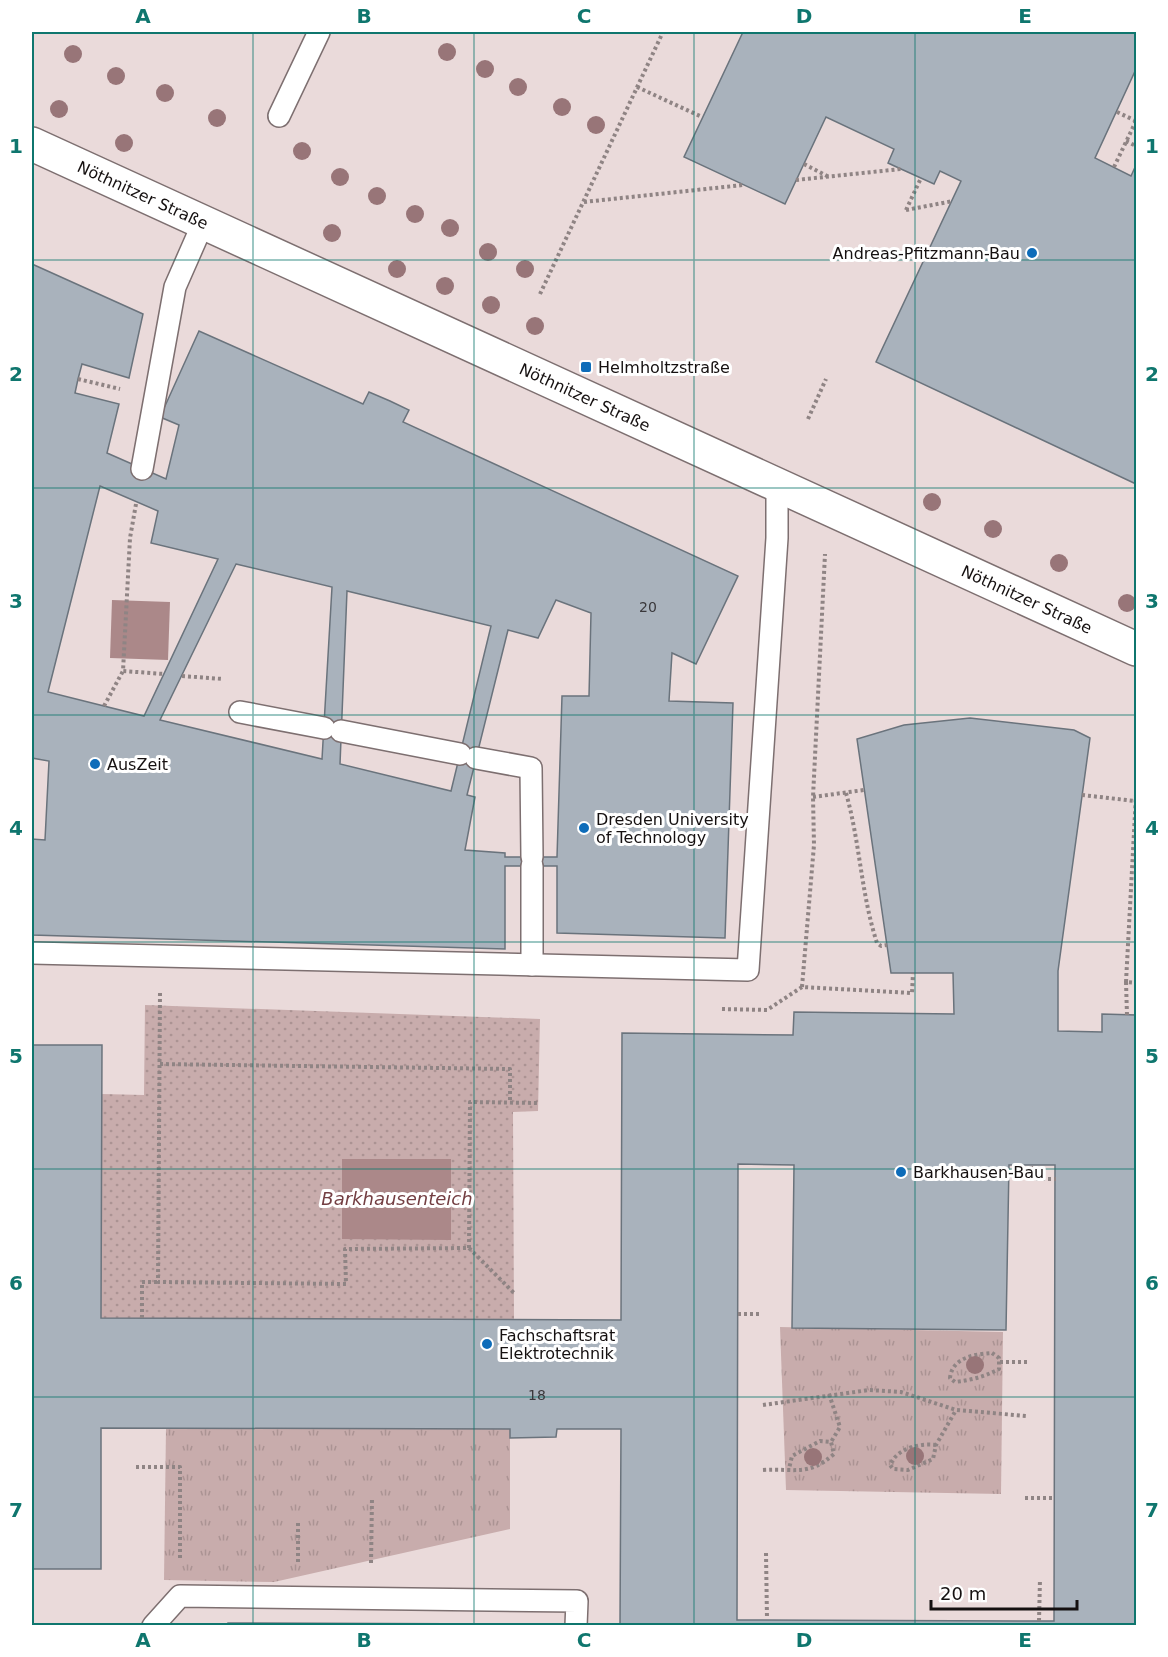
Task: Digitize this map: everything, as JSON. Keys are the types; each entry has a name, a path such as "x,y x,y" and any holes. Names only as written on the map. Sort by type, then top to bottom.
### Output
{"street":[{"name":"Nöthnitzer Straße","path":"32,144 1137,649"}],"lane":[{"path":"279,116 319,32"},
{"path":"142,468 175,287 204,221"},
{"path":"32,953 748,970 777,538 777,484"},
{"path":"240,712 531,768 532,965"},
{"path":"153,1626 180,1596 577,1601 576,1626"}],"path":[{"path":"540,294 663,32"},
{"path":"637,87 702,117"},
{"path":"1114,167 1136,121 1117,112"},
{"path":"1126,141 1137,146"},
{"path":"804,164 830,177"},
{"path":"796,180 901,169"},
{"path":"921,178 906,210 952,201"},
{"path":"583,202 743,185"},
{"path":"808,419 826,379"},
{"path":"104,706 123,671 130,538 136,502"},
{"path":"802,987 814,845 813,797 828,508"},
{"path":"123,671 164,674"},
{"path":"182,676 218,678"},
{"path":"813,797 864,790"},
{"path":"846,793 855,823 868,914 877,943 887,945"},
{"path":"1083,795 1135,801"},
{"path":"1127,1015 1126,982 1137,795"},
{"path":"711,1009 767,1011 802,987 912,993 914,973"},
{"path":"1126,982 1137,983"},
{"path":"158,1282 160,993"},
{"path":"160,1064 510,1069 510,1103"},
{"path":"514,1293 469,1248 470,1102 538,1103"},
{"path":"1032,1166 1031,1179 1056,1179"},
{"path":"142,1318 142,1282 346,1284 345,1249 469,1248"},
{"path":"738,1314 762,1314"},
{"path":"1000,1362 999,1369 985,1377 955,1382 950,1378 955,1366 972,1354 992,1353 1000,1362 1028,1362"},
{"path":"763,1405 869,1390 902,1392 956,1410 1026,1416"},
{"path":"763,1470 789,1469 801,1472 824,1463 834,1454 831,1442 840,1426 829,1394"},
{"path":"936,1445 918,1445 899,1453 890,1465 893,1469 900,1471 922,1465 933,1459 936,1445 956,1410"},
{"path":"789,1469 792,1456 820,1442 831,1442"},
{"path":"136,1467 180,1467 180,1596"},
{"path":"370,1599 372,1498"},
{"path":"1025,1498 1055,1498"},
{"path":"766,1553 767,1619"},
{"path":"1039,1621 1040,1579"}],"green space":[{"path":"145,1005 540,1019 538,1111 513,1112 514,1319 101,1318 102,1094 144,1095"},
{"path":"780,1327 1003,1332 1001,1494 786,1490"},
{"path":"166,1428 510,1429 510,1529 274,1582 164,1580"}],"water":[{"path":"112,600 170,602 168,660 110,658"},
{"name":"Barkhausenteich","path":"342,1159 451,1159 451,1240 342,1239"}],"building":[{"name":"Andreas-Pfitzmann-Bau","path":"743,32 1136,32 1136,69 1095,158 1131,176 1136,165 1136,484 876,362 961,181 940,171 934,184 888,163 894,149 826,117 785,204 684,157"},
{"path":"32,264 143,314 129,378 82,364 78,379 75,393 119,404 107,453 166,479 179,425 160,417 199,331 363,404 369,392 390,401 409,410 403,422 738,576 696,664 672,653 669,701 733,703 725,938 557,933 557,866 505,866 505,949 32,935 32,839 45,840 49,761 32,758","holes":["100,486 158,511 151,543 218,559 144,716 48,692","236,564 332,587 322,759 160,720","347,591 491,626 451,791 340,764","556,600 591,613 589,696 562,696 557,857 505,857 505,853 465,850 475,797 467,795 508,630 538,638"]},
{"name":"Barkhausen-Bau","path":"970,718 1074,730 1090,738 1058,971 1058,1031 1102,1032 1102,1014 1136,1015 1136,1626 620,1626 621,1429 557,1429 556,1437 510,1438 510,1429 101,1428 101,1569 32,1569 32,1045 102,1045 101,1318 621,1320 622,1033 793,1035 794,1012 954,1014 953,973 891,973 857,739 904,725","holes":["738,1164 794,1165 792,1328 1006,1330 1009,1165 1055,1165 1054,1621 737,1620"]},
{"path":"228,1623 545,1624 545,1626 228,1626"}],"place":[{"name":"Andreas-Pfitzmann-Bau","path":"1032,253"},
{"name":"Helmholtzstraße","path":"586,367"},
{"name":"AusZeit","path":"95,764"},
{"name":"Dresden University of Technology","path":"584,828"},
{"name":"Barkhausen-Bau","path":"901,1172"},
{"name":"Fachschaftsrat Elektrotechnik","path":"487,1344"}]}
